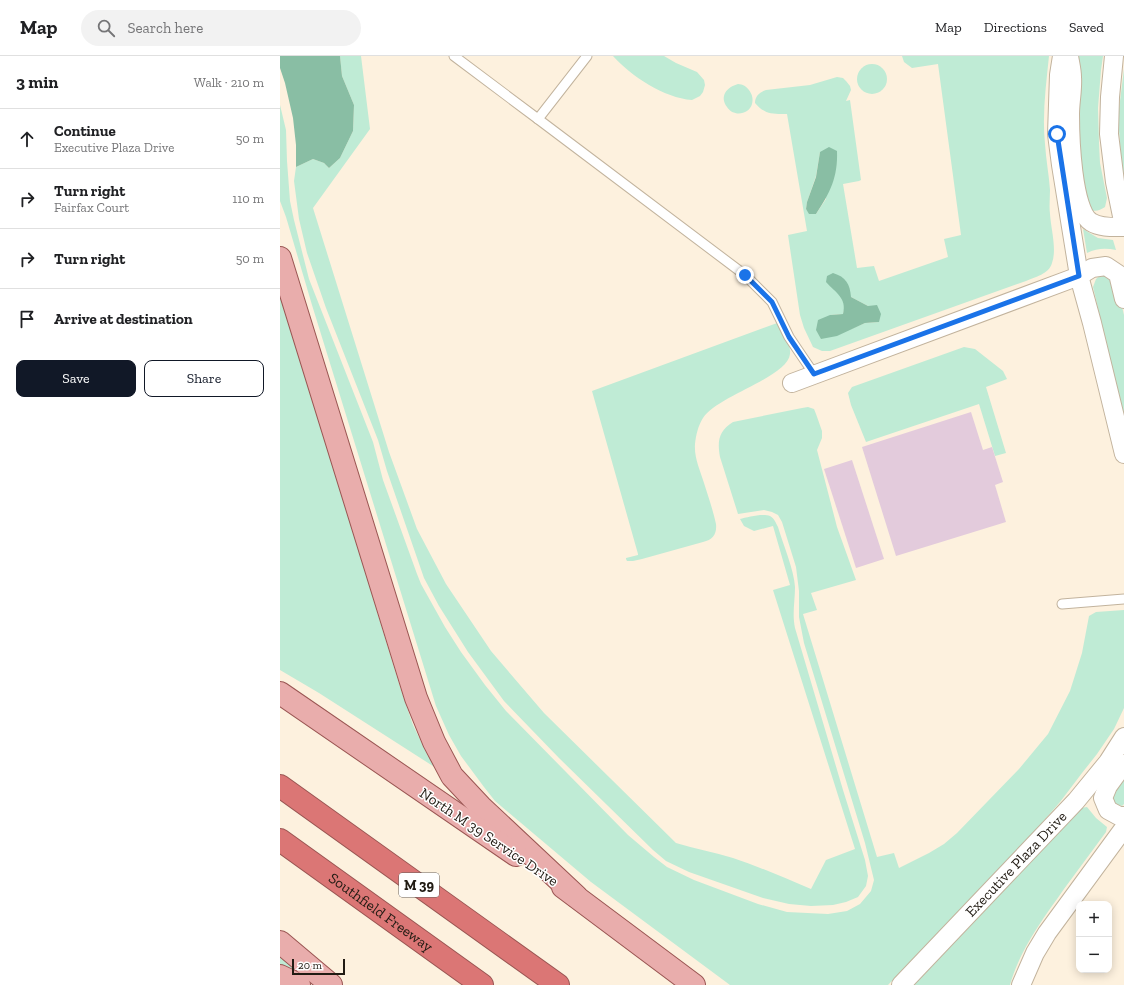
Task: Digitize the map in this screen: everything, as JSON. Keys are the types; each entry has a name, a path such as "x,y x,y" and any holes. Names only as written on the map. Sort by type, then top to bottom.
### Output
{"highway":[{"name":"M 39","path":"280,786 558,985"},
{"name":"Southfield Freeway","path":"280,840 482,985"}],"main road":[{"path":"280,258 416,698 434,742 452,776 471,797 576,896"},
{"name":"North M 39 Service Drive","path":"280,693 576,896 694,985"},
{"path":"280,942 331,985"},
{"path":"280,976 299,985"}],"street":[{"path":"1062,56 1059,75 1057,134 1079,276 1124,454"},
{"path":"1069,56 1072,78 1070,113 1071,147 1079,201 1085,216 1091,222 1111,227 1124,226 1115,182 1109,134 1110,97 1114,56"},
{"path":"792,383 1079,276 1092,268 1106,266 1118,274 1124,299"},
{"name":"Executive Plaza Drive","path":"900,985 1076,801 1108,762 1124,737"},
{"path":"1124,764 1108,786 1103,798 1108,810 1119,816 1124,816"},
{"path":"1021,985 1035,953 1047,933 1124,828"}],"lane":[{"path":"454,56 745,275 772,302 789,337 814,374"},
{"path":"538,119 586,56"},
{"path":"1062,604 1124,599"}],"green space":[{"path":"280,56 340,56 342,76 354,105 353,131 340,158 329,168 324,163 313,159 296,167 296,145 293,118 280,68"},
{"path":"340,56 361,56 370,129 313,208 389,452 417,529 446,584 491,651 544,713 676,843 733,858 811,889 826,860 855,849 773,590 790,585 773,526 754,531 744,526 740,519 759,515 770,516 778,527 793,573 795,587 795,628 865,860 868,876 866,886 858,897 833,905 811,906 789,904 763,898 689,872 666,861 559,758 504,701 468,652 439,606 424,578 387,471 378,440 326,308 307,253 299,219 294,181 296,167 313,159 324,163 329,168 340,158 353,131 354,105 342,76"},
{"path":"613,56 664,56 697,72 704,80 705,85 703,92 700,96 692,100 670,95 649,85 620,64"},
{"path":"902,56 1049,56 1044,133 1054,245 1052,263 1048,270 1026,281 830,351 822,351 813,347 800,315 788,235 807,231 787,114 773,114 766,112 755,103 755,101 758,95 766,90 810,85 837,77 843,78 850,86 851,90 846,101 850,100 861,180 843,184 857,268 874,266 879,281 948,257 944,239 961,235 938,64 912,68 904,62","holes":["820,152 826,199 816,214 810,214 806,209 807,202 816,176","851,297 868,306 879,322 865,323 851,329 830,315 843,314 845,306 843,299"]},
{"path":"1077,56 1103,56 1098,108 1100,163 1107,198 1105,207 1097,211 1088,209 1079,179"},
{"path":"872,64 878,65 886,73 886,85 878,93 872,94 866,93 858,85 857,79 858,73 866,65"},
{"path":"1124,69 1124,178 1118,117"},
{"path":"741,84 750,91 753,101 748,111 741,113 730,110 724,99 725,92 734,85"},
{"path":"280,105 286,130 290,201 309,279 373,442 383,480 421,584 461,652 506,711 628,835 667,867 694,880 758,904 787,912 828,914 847,911 860,904 871,891 874,880 865,843 804,643 799,617 799,591 796,567 782,522 778,515 764,510 738,514 720,457 720,436 728,425 733,422 808,407 814,409 816,414 822,431 822,438 817,450 837,527 856,580 811,593 817,610 803,614 877,857 894,853 899,868 944,844 957,833 1019,769 1048,734 1070,691 1082,653 1089,616 1096,612 1124,610 1124,708 1114,729 1097,754 1060,802 1034,832 888,985 730,985 591,882 495,801 461,756 449,735 436,706 280,201"},
{"path":"829,147 837,151 836,169 832,184 816,214 809,214 806,209 807,202 816,177 820,152"},
{"path":"1083,229 1098,238 1113,240 1116,250 1102,249 1087,253"},
{"path":"833,273 844,279 850,288 851,297 868,306 877,305 881,314 879,322 865,323 837,336 821,339 816,330 818,320 830,315 843,314 844,308 840,296 826,282 827,276"},
{"path":"1102,274 1116,281 1124,315 1124,419 1093,287 1096,279"},
{"path":"280,276 400,687 413,725 428,756 436,768 319,693 280,670"},
{"path":"780,322 787,338 790,350 790,354 786,362 778,371 722,402 703,418 700,424 695,444 695,454 716,524 714,536 706,541 642,559 627,561 626,558 638,554 592,391"},
{"path":"964,347 975,349 1003,371 1007,379 986,387 1006,453 995,456 979,404 866,442 851,405 848,393 852,387"},
{"path":"1124,770 1124,804 1122,806 1113,803 1111,787"},
{"path":"1087,807 1096,818 1107,827 1106,832 1064,889 1033,935 1014,972 1010,985 909,985 1081,808"},
{"path":"280,947 322,985 314,985 280,966"}],"building":[{"path":"971,412 983,450 992,447 1003,482 995,485 1006,522 896,556 862,447"},
{"path":"852,460 884,559 856,568 824,469"}],"route":[{"path":"745,275 772,302 789,337 814,374 1079,276 1057,134"}]}
